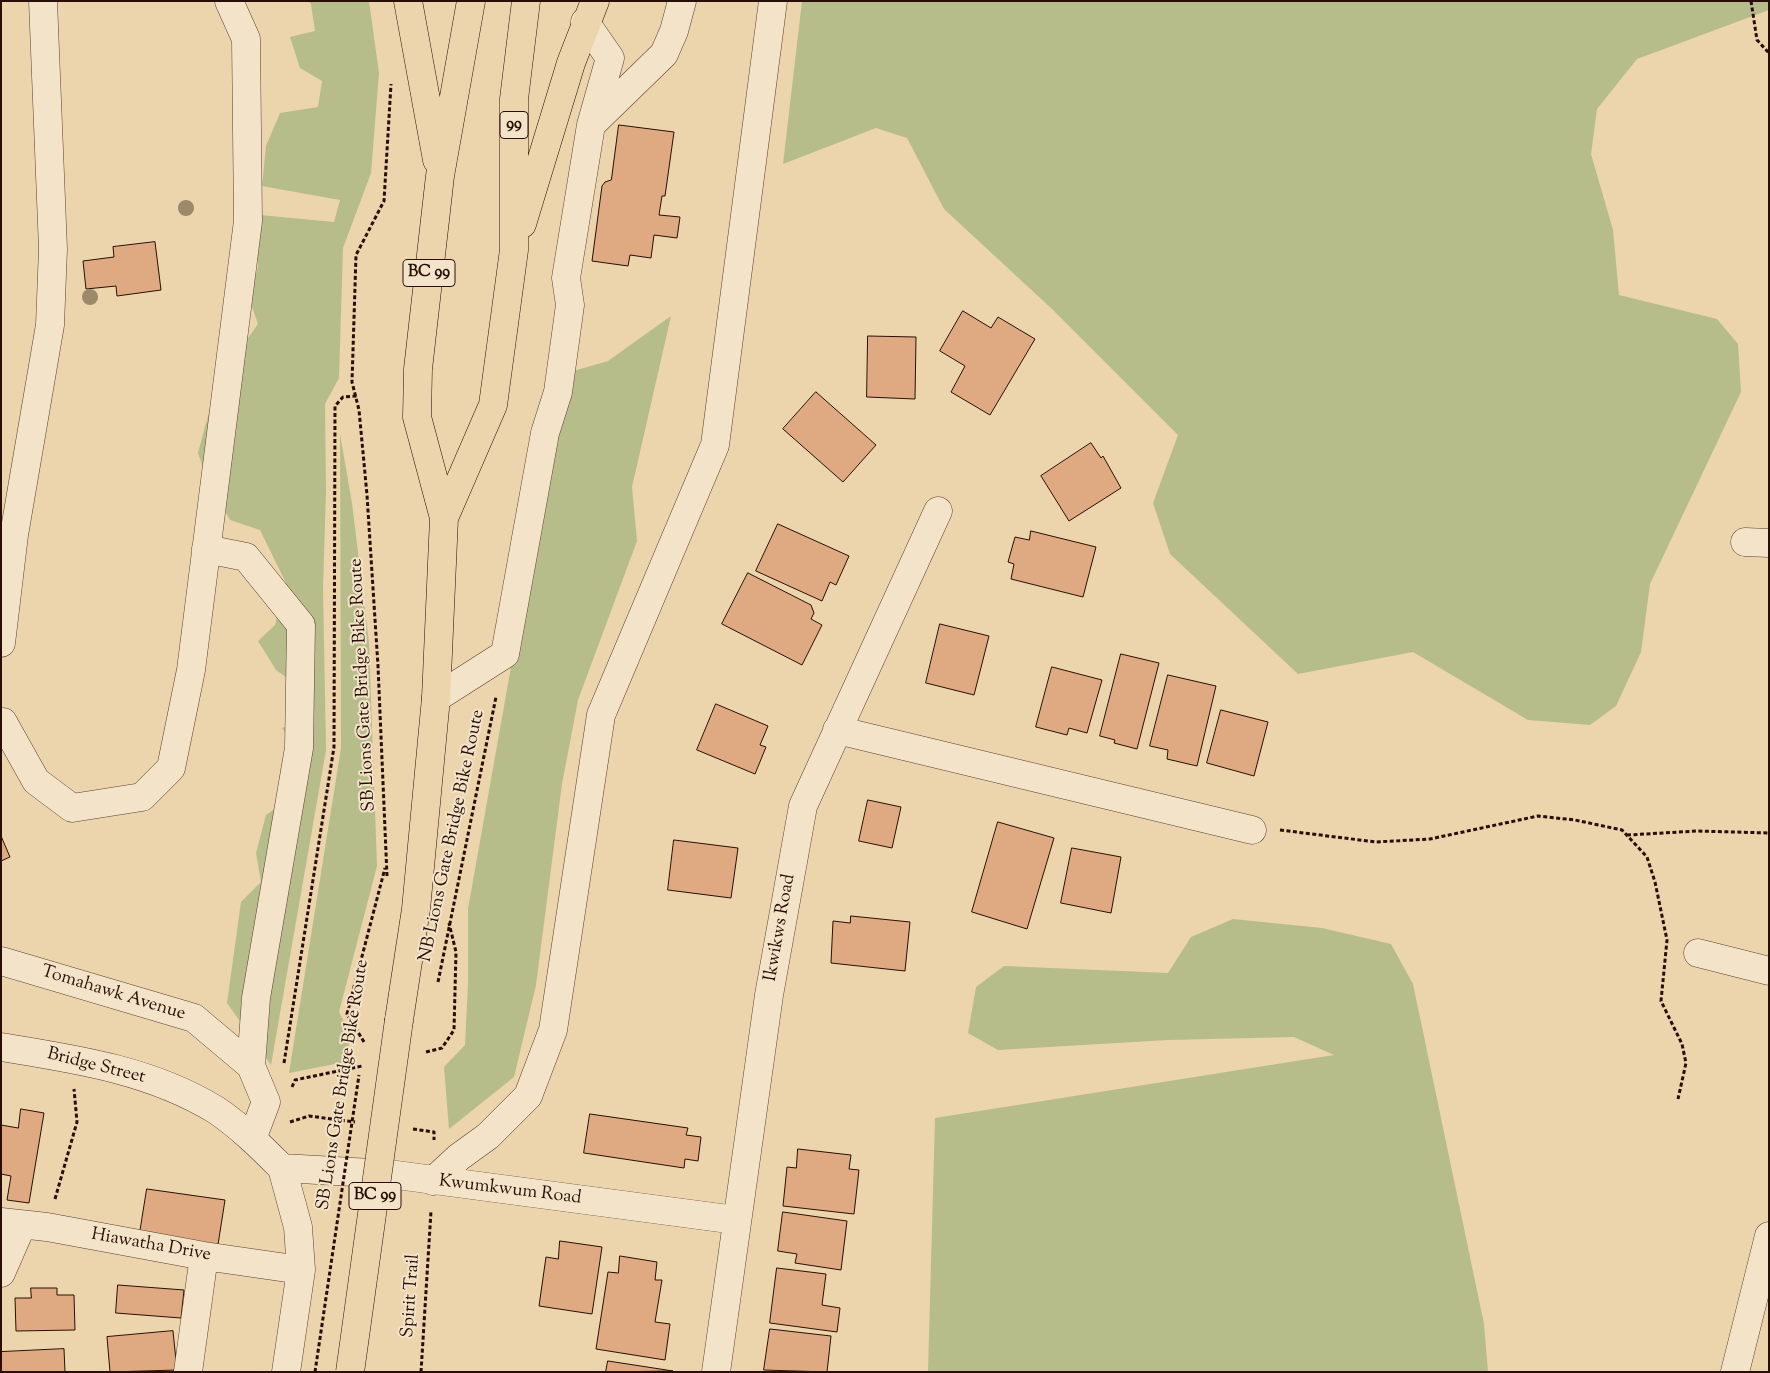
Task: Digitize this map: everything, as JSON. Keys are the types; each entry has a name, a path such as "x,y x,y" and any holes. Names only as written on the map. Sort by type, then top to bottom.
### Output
{"highway":[{"path":"408,1 440,176"},
{"path":"451,1 463,50"},
{"path":"440,176 471,1"},
{"name":"99","path":"514,250 514,99 526,1"},
{"path":"514,250 590,12"},
{"name":"BC 99","path":"350,1372 416,908 436,698 444,518 418,417 418,369 440,176"},
{"name":"BC 99","path":"444,518 493,405 514,250"}],"street":[{"path":"1,643 14,536 50,325 53,249 43,1"},
{"path":"2,719 36,781 72,808 142,797 171,768 191,670 248,221 246,39 229,1"},
{"path":"591,125 664,54 674,31 682,1"},
{"path":"433,1181 459,1157 488,1136 528,1096 553,1030 601,715 715,445 772,1"},
{"path":"436,698 505,654 545,433 558,392 570,304 566,278 591,125 610,58 590,12"},
{"name":"Ikwikws Road","path":"716,1372 769,995 803,806 938,511"},
{"path":"206,549 246,557 301,624 299,748 256,998 251,1066"},
{"path":"837,730 1252,830"},
{"path":"1698,953 1769,971"},
{"name":"Tomahawk Avenue","path":"1,961 194,1018 251,1066 266,1102 252,1139"},
{"name":"Bridge Street","path":"1,1047 119,1068 173,1088 216,1111 252,1139 282,1168"},
{"path":"282,1168 298,1227 301,1270 286,1372"},
{"name":"Kwumkwum Road","path":"282,1168 389,1174 736,1220"},
{"path":"1,1273 23,1225"},
{"name":"Hiawatha Drive","path":"23,1225 204,1256 301,1270"},
{"path":"1735,1372 1769,1236"},
{"path":"188,1372 204,1256"}],"path":[{"path":"1751,1 1757,40 1769,53"},
{"name":"SB Lions Gate Bridge Bike Route","path":"387,879 378,666 366,485 357,396 352,382 356,255 384,201 391,81"},
{"name":"NB Lions Gate Bridge Bike Route","path":"436,987 505,654"},
{"path":"1252,830 1297,831 1376,842 1430,839 1538,816 1585,822 1622,830 1647,857 1655,882 1667,940 1661,1001 1682,1044 1686,1063 1678,1099"},
{"path":"1626,835 1697,831 1769,833"},
{"name":"SB Lions Gate Bridge Bike Route","path":"363,1052 366,1034"},
{"name":"SB Lions Gate Bridge Bike Route","path":"315,1372 347,1145 361,1061"},
{"path":"295,1080 368,1064"},
{"path":"23,1225 77,1122 73,1083"},
{"name":"Spirit Trail","path":"421,1372 430,1222"}],"green space":[{"path":"308,1 369,1 379,73 371,173 343,248 339,378 325,404 326,492 323,588 326,750 271,1065 227,1003 241,902 261,882 256,853 266,815 302,790 304,758 282,728 309,718 307,692 276,670 258,641 275,625 286,583 260,530 230,520 206,475 198,453 211,405 239,384 243,345 258,324 249,298 258,267 255,232 260,215 334,222 340,200 262,186 266,146 280,113 318,107 322,81 300,68 290,37 315,31 311,4"},
{"path":"802,1 1769,1 1769,10 1637,59 1597,109 1591,154 1613,230 1619,295 1717,319 1738,344 1741,392 1650,584 1641,652 1616,706 1590,725 1528,720 1413,652 1298,674 1170,554 1153,503 1178,435 1052,309 944,209 907,138 876,128 783,164"},
{"path":"671,316 632,487 637,541 578,700 562,784 536,985 514,1077 449,1129 444,1067 465,1045 468,984 468,909 563,374 608,361"},
{"path":"340,434 352,503 369,643 377,866 339,1012 351,1035 345,1062 289,1073 341,748"},
{"path":"1233,919 1322,928 1391,944 1413,984 1484,1324 1488,1372 928,1372 935,1118 1334,1055 1294,1037 1168,1040 998,1050 968,1033 976,987 1004,966 1168,973 1191,937"}],"building":[{"path":"619,125 674,132 665,196 662,196 659,215 680,217 677,238 654,235 651,258 630,255 628,266 592,261 602,186 605,182 611,180"},
{"path":"155,242 161,290 117,296 116,286 86,289 83,261 114,257 113,247"},
{"path":"963,311 991,328 998,317 1035,339 990,415 951,392 965,366 940,351"},
{"path":"868,336 916,337 915,399 867,397"},
{"path":"816,392 876,445 843,482 783,429"},
{"path":"1091,443 1101,458 1103,456 1121,488 1069,521 1041,476"},
{"path":"778,524 849,556 836,585 830,582 822,601 756,571"},
{"path":"1031,531 1096,547 1083,597 1011,579 1014,564 1008,562 1015,537 1029,540"},
{"path":"748,573 811,605 814,613 811,619 822,625 802,665 722,624"},
{"path":"940,624 989,636 974,695 926,683"},
{"path":"1121,654 1159,663 1137,749 1114,743 1115,740 1100,736"},
{"path":"1052,667 1102,680 1087,733 1069,728 1067,735 1036,727"},
{"path":"1168,675 1216,686 1197,766 1167,759 1168,750 1150,746"},
{"path":"716,704 768,726 760,745 766,747 755,774 697,750"},
{"path":"1221,710 1268,722 1254,776 1207,763"},
{"path":"868,800 901,807 892,848 859,841"},
{"path":"998,822 1054,838 1027,929 972,912"},
{"path":"1,836 10,857 1,861"},
{"path":"674,840 738,848 731,898 668,890"},
{"path":"1072,848 1121,857 1111,913 1061,903"},
{"path":"851,916 910,922 905,971 831,963 833,921 850,923"},
{"path":"21,1109 44,1113 29,1203 7,1200 11,1176 1,1174 1,1125 18,1128"},
{"path":"590,1114 688,1128 686,1135 701,1137 698,1161 685,1159 684,1168 584,1153"},
{"path":"798,1149 851,1155 849,1169 859,1170 854,1214 783,1206 787,1167 796,1168"},
{"path":"147,1189 225,1200 217,1251 139,1239"},
{"path":"783,1212 847,1221 841,1270 795,1263 797,1254 778,1251"},
{"path":"560,1241 602,1247 592,1314 539,1306 546,1257 558,1259"},
{"path":"620,1256 657,1262 655,1280 662,1280 655,1322 670,1324 665,1360 596,1349 608,1272 618,1273"},
{"path":"777,1268 826,1274 822,1305 840,1308 837,1332 770,1323"},
{"path":"118,1285 184,1290 181,1318 116,1313"},
{"path":"31,1288 57,1288 57,1295 74,1295 75,1330 16,1331 15,1298 31,1298"},
{"path":"770,1329 831,1336 827,1372 764,1370"},
{"path":"173,1331 177,1370 110,1372 107,1337"},
{"path":"64,1349 65,1372 1,1372 1,1352"},
{"path":"608,1361 673,1371 606,1372"}]}
